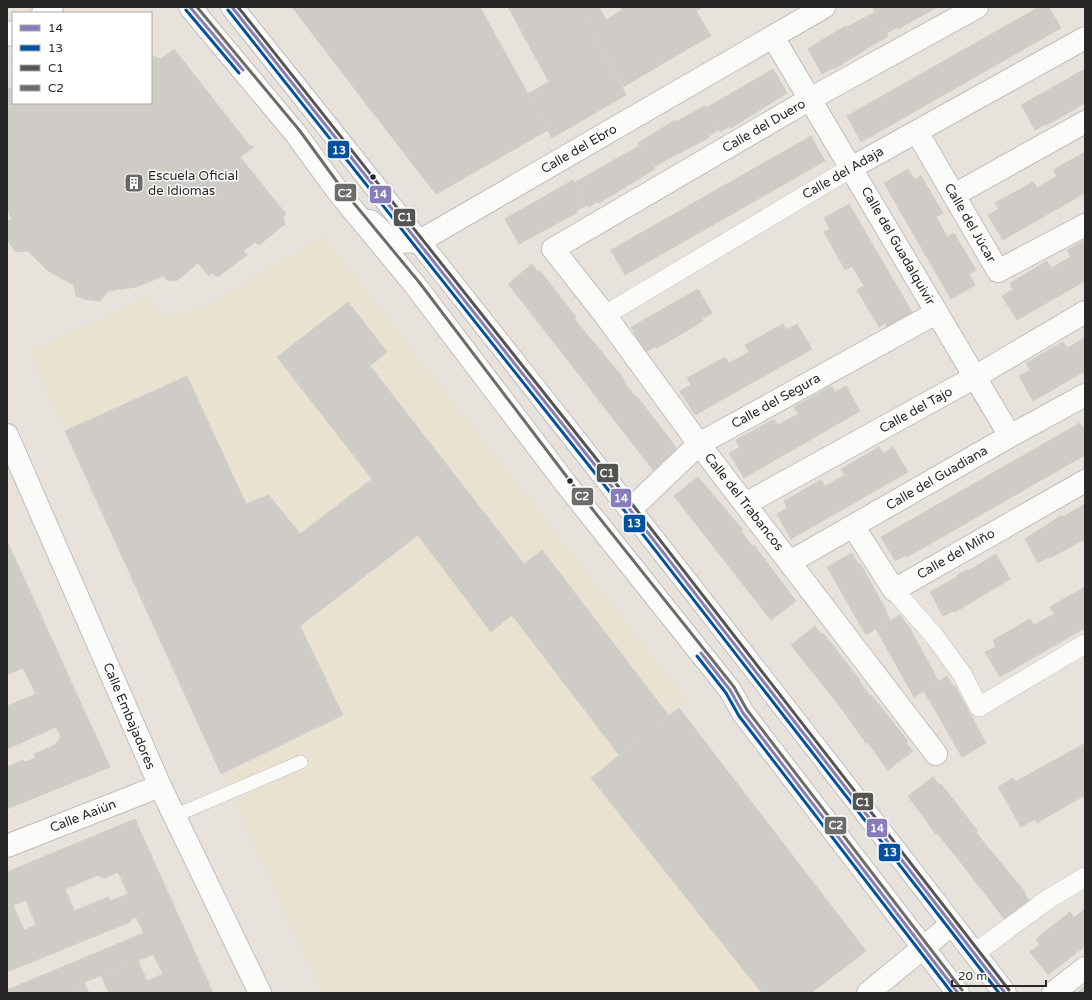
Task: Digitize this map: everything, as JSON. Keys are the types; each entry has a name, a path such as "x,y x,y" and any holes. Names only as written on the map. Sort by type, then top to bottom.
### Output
{"street":[{"path":"190,7 296,134 339,193 415,285 566,484 730,690 742,713 958,993"},
{"path":"232,7 631,509 1006,993"},
{"name":"Calle del Ebro","path":"420,242 824,7"},
{"name":"Calle del Duero","path":"553,249 810,99 977,7"},
{"name":"Calle del Guadalquivir","path":"773,36 1010,436"},
{"name":"Calle del Adaja","path":"605,315 852,168 1085,38"},
{"path":"954,195 1085,122"},
{"name":"Calle del Júcar","path":"917,132 998,271 1085,225"},
{"path":"339,193 394,242 420,242"},
{"name":"Calle del Trabancos","path":"553,249 605,315 699,444 936,754"},
{"name":"Calle del Segura","path":"631,509 699,444 936,312"},
{"name":"Calle del Tajo","path":"745,504 975,377 1085,312"},
{"name":"Calle del Guadiana","path":"790,562 1010,436 1084,400"},
{"name":"Calle Embajadores","path":"7,435 160,786 260,993"},
{"name":"Calle del Miño","path":"894,590 1085,481"},
{"path":"853,526 894,590 936,637 962,674 979,707 1085,644"},
{"name":"Calle Aaiún","path":"7,846 160,786"},
{"path":"975,953 1047,900 1085,877"},
{"path":"868,993 952,924"},
{"path":"1053,993 1085,968"}],"lane":[{"path":"174,816 301,762"}],"shaded area":[{"path":"323,236 687,700 591,778 762,993 321,993 29,352 150,296 160,318 204,307"}],"building":[{"path":"292,7 480,7 493,31 436,63 429,56 367,105"},
{"path":"508,7 567,7 572,16 582,10 626,95 552,138 528,94 549,82"},
{"path":"567,7 599,7 606,20 622,10 620,7 675,7 696,44 623,87 582,10 572,16"},
{"path":"675,7 703,7 696,11 711,36 696,44"},
{"path":"878,7 937,7 898,29 897,27 887,33 873,9"},
{"path":"1039,7 1049,7 1061,28 861,142 847,116"},
{"path":"875,12 888,36 834,69 833,68 822,74 808,49 845,26 847,27"},
{"path":"493,31 548,130 436,194 367,105 429,56 436,63"},
{"name":"Escuela Oficial de Idiomas","path":"174,49 250,146 254,147 240,157 286,214 283,217 285,224 259,245 255,242 243,251 247,255 218,277 212,273 209,276 198,263 178,280 169,281 163,276 136,287 108,291 100,301 84,299 76,296 74,285 48,271 28,251 16,252 7,240 7,222 12,219 7,208 7,90 12,88 12,104 152,104 152,55 161,59"},
{"path":"773,69 787,93 731,128 730,126 720,132 706,108"},
{"path":"1085,69 1085,103 1047,125 1046,124 1035,130 1021,105"},
{"path":"705,106 718,130 709,136 710,137 653,167 638,143 675,120 675,122"},
{"path":"811,136 825,161 625,275 611,250"},
{"path":"639,146 655,169 599,203 597,202 588,207 574,183"},
{"path":"1085,152 1085,193 1003,240 988,215 999,209 995,203 1033,182 1037,188 1057,176 1053,170"},
{"path":"908,169 915,180 921,176 943,213 936,217 947,237 954,233 976,270 969,274 975,285 951,299 884,183"},
{"path":"573,180 587,205 576,211 577,213 519,244 505,219"},
{"path":"849,204 916,319 891,334 885,323 879,327 857,290 864,286 852,266 845,270 824,232 830,229 824,218"},
{"path":"1085,240 1085,281 1017,320 1002,296 1013,290 1010,283 1047,261 1051,268 1071,257 1067,250"},
{"path":"532,264 538,272 540,271 576,317 574,318 580,326 556,345 508,284"},
{"path":"698,289 712,313 702,319 703,321 657,348 656,346 645,352 631,327"},
{"path":"348,302 387,352 370,366 524,564 542,550 669,716 619,755 512,615 491,632 418,535 300,626 343,715 221,774 65,431 187,376 246,504 269,495 300,534 372,479 277,357"},
{"path":"783,324 786,330 797,324 812,349 695,415 680,391 691,385 687,378 725,357 729,363 749,352 745,345"},
{"path":"580,326 625,380 623,381 629,389 605,408 556,345"},
{"path":"1085,338 1085,371 1033,401 1019,376 1030,370 1026,363 1063,342 1067,348"},
{"path":"831,386 835,392 846,386 860,411 744,478 729,453 740,447 736,440 774,419 778,425 798,414 794,407"},
{"path":"629,389 635,396 636,395 678,450 653,470 605,408"},
{"path":"1080,423 1085,430 1085,455 907,557 906,555 895,561 881,537"},
{"path":"879,447 883,454 893,447 908,472 791,539 777,514 787,508 784,501 821,480 825,486 845,475 841,469"},
{"path":"698,477 743,530 741,531 747,539 723,559 674,496"},
{"path":"1085,504 1085,539 1038,563 1025,539 1062,515 1063,517"},
{"path":"747,539 753,547 754,545 796,601 771,620 723,559"},
{"path":"7,541 110,767 7,809 7,767 23,760 25,762 36,758 34,754 55,745 61,737 56,727 7,749 7,706 36,694 23,668 7,675"},
{"path":"852,553 858,564 860,563 890,620 866,635 827,567"},
{"path":"996,554 1010,579 955,612 954,611 943,616 930,592 958,576 957,575 967,570 968,571"},
{"path":"1085,587 1085,628 1000,677 985,652 996,647 993,640 1030,619 1034,625 1054,614 1050,607"},
{"path":"900,615 908,625 939,682 914,697 876,629"},
{"path":"815,626 822,635 823,633 860,680 859,681 865,689 841,708 791,645"},
{"path":"947,676 954,687 955,686 986,743 962,757 924,691"},
{"path":"865,689 908,741 906,743 913,751 888,770 867,742 866,743 841,708"},
{"path":"679,708 866,951 811,993 762,993 591,778"},
{"path":"1085,743 1085,795 1037,823 1035,819 1021,827 998,787 1013,778 1015,782"},
{"path":"933,777 940,786 941,784 977,830 976,832 982,840 958,859 937,833 936,834 908,796"},
{"path":"135,819 213,993 109,993 101,975 138,961 147,981 163,974 153,954 149,956 139,935 144,933 136,917 130,920 130,922 7,972 7,872","holes":["118,872 128,894 110,901 109,897 74,911 65,889 98,875 104,878","26,900 36,925 24,930 13,905"]},
{"path":"982,840 1025,892 1024,893 1030,902 1006,921 958,859"},
{"path":"1084,910 1085,946 1048,975 1030,952 1040,945 1036,939 1070,912 1074,918"},
{"path":"139,935 149,956 58,993 7,993 7,990"},
{"path":"84,982 89,993 58,993"},
{"path":"1085,986 1085,993 1076,993"}],"transit line":[{"name":"14","path":"190,7 243,70"},
{"name":"C2","path":"197,7 300,131 343,190 419,282 570,481 734,687 747,710 962,990"},
{"name":"14","path":"232,7 621,498 1005,993"},
{"name":"C1","path":"238,7 625,495 1009,990"},
{"name":"13","path":"186,10 239,73"},
{"name":"13","path":"228,10 617,501 999,993"},
{"name":"14","path":"701,653 730,690 743,713 958,993"},
{"name":"13","path":"697,656 726,693 739,716 952,993"}],"place":[{"name":"Escuela Oficial de Idiomas","path":"134,183"}]}
